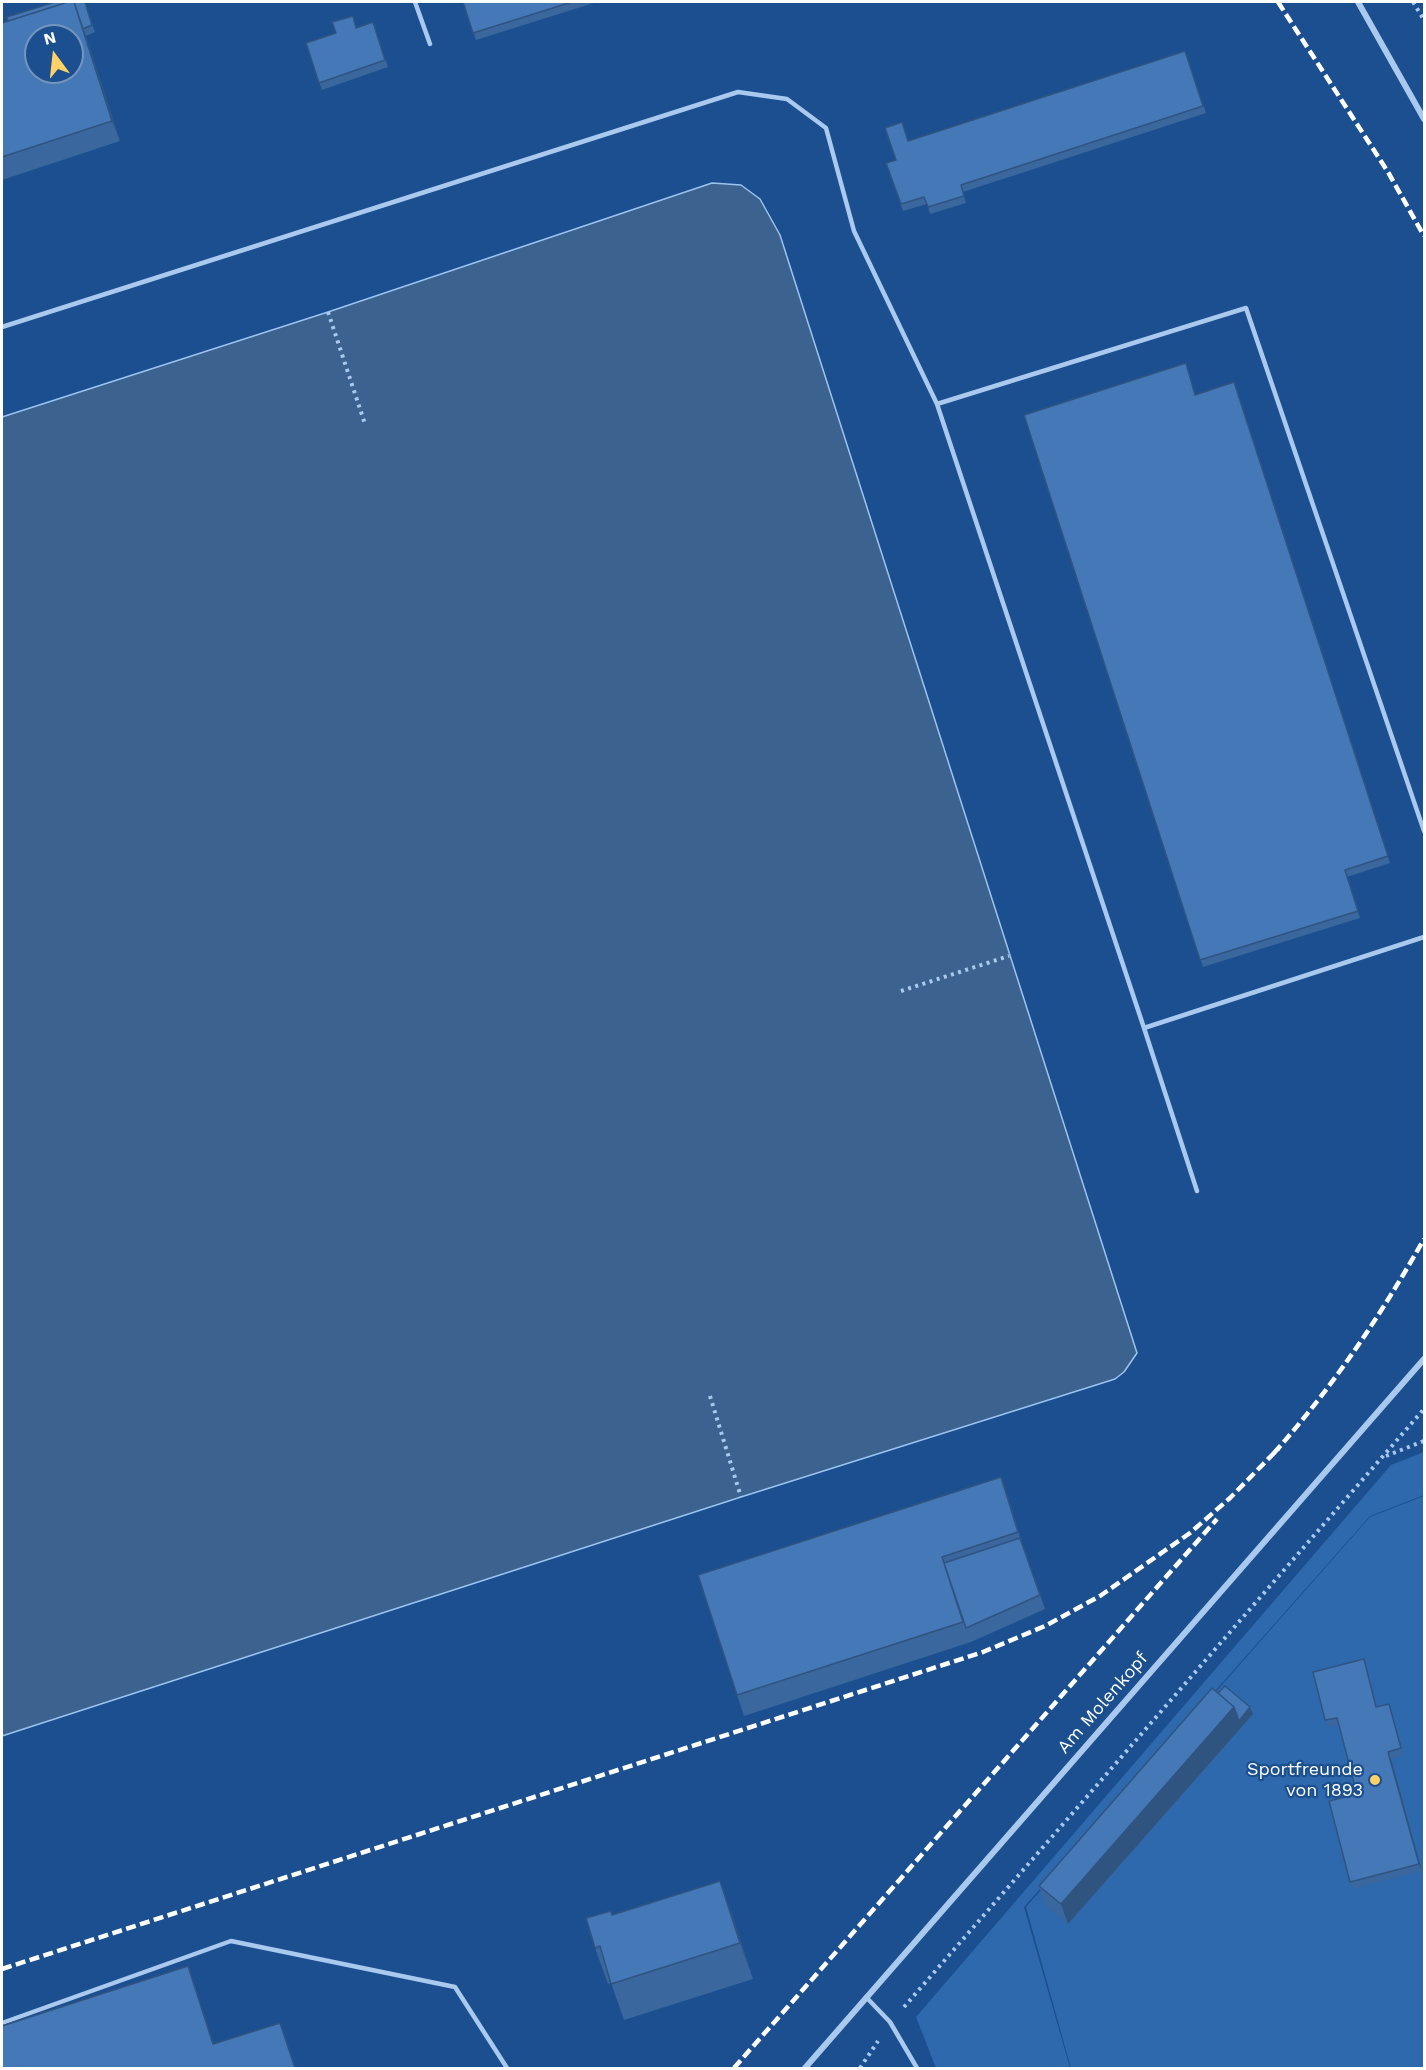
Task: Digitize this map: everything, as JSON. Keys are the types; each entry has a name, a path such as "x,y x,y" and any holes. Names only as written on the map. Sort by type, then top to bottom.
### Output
{"street":[{"path":"1358,2 1425,119"},
{"name":"Am Molenkopf","path":"805,2068 1425,1359"}],"lane":[{"path":"415,2 430,44"},
{"path":"2,327 738,92 787,99 826,128 855,231 937,404 1197,1191"},
{"path":"937,404 1246,308 1425,831"},
{"path":"1144,1028 1425,937"},
{"path":"2,2023 231,1941 455,1987 507,2068"},
{"path":"866,1997 890,2022 917,2068"}],"path":[{"path":"1413,2 1425,20"},
{"path":"328,312 365,424"},
{"path":"900,991 1009,956"},
{"path":"711,1396 741,1497"},
{"path":"860,2068 890,2022 1425,1409"},
{"path":"1384,1457 1425,1441"}],"shaded area":[{"path":"712,183 741,185 760,199 780,235 1137,1353 1124,1372 1115,1379 741,1497 2,1736 2,417 328,312"},
{"path":"1424,1452 1424,1495 1370,1516 1024,1907 1070,2068 936,2068 916,2017 1391,1465"},
{"path":"1424,1496 1424,2068 1071,2068 1026,1907 1370,1517"}],"building":[{"path":"55,2 68,2 8,21 7,17"},
{"path":"74,2 81,24 24,24 24,84 84,84 84,33 112,121 2,157 2,23"},
{"path":"74,2 85,2 92,25 84,29 84,24 81,24"},
{"path":"463,2 572,2 473,33"},
{"path":"353,16 356,28 373,22 385,60 319,83 306,43 336,33 332,22"},
{"path":"1185,51 1203,106 961,185 964,196 928,207 924,197 901,204 886,163 896,160 885,128 902,122 908,141"},
{"path":"1186,363 1195,395 1234,382 1388,856 1345,870 1358,911 1200,960 1024,415"},
{"path":"1001,1477 1018,1532 942,1557 963,1622 737,1695 698,1575"},
{"path":"1020,1538 1040,1595 966,1628 944,1563"},
{"name":"Sportfreunde von 1893","path":"1364,1659 1376,1707 1389,1704 1401,1748 1388,1752 1419,1864 1350,1882 1329,1801 1357,1794 1337,1718 1325,1720 1313,1672"},
{"path":"1225,1686 1250,1707 1239,1721 1234,1707 1218,1693"},
{"path":"1212,1688 1234,1707 1061,1904 1039,1886"},
{"path":"720,1881 740,1943 611,1984 600,1946 595,1948 586,1918 611,1911 612,1915"},
{"path":"188,1966 213,2044 280,2023 295,2068 2,2068 2,2026"}],"railway":[{"path":"1278,2 1388,172 1424,236"},
{"path":"1274,1453 1296,1428 1355,1350 1424,1239"},
{"path":"2,1969 983,1652 1045,1626 1100,1596 1190,1533 1230,1498 1279,1448"},
{"path":"734,2068 1217,1519"}],"place":[{"name":"Sportfreunde von 1893","path":"1375,1780"}]}
